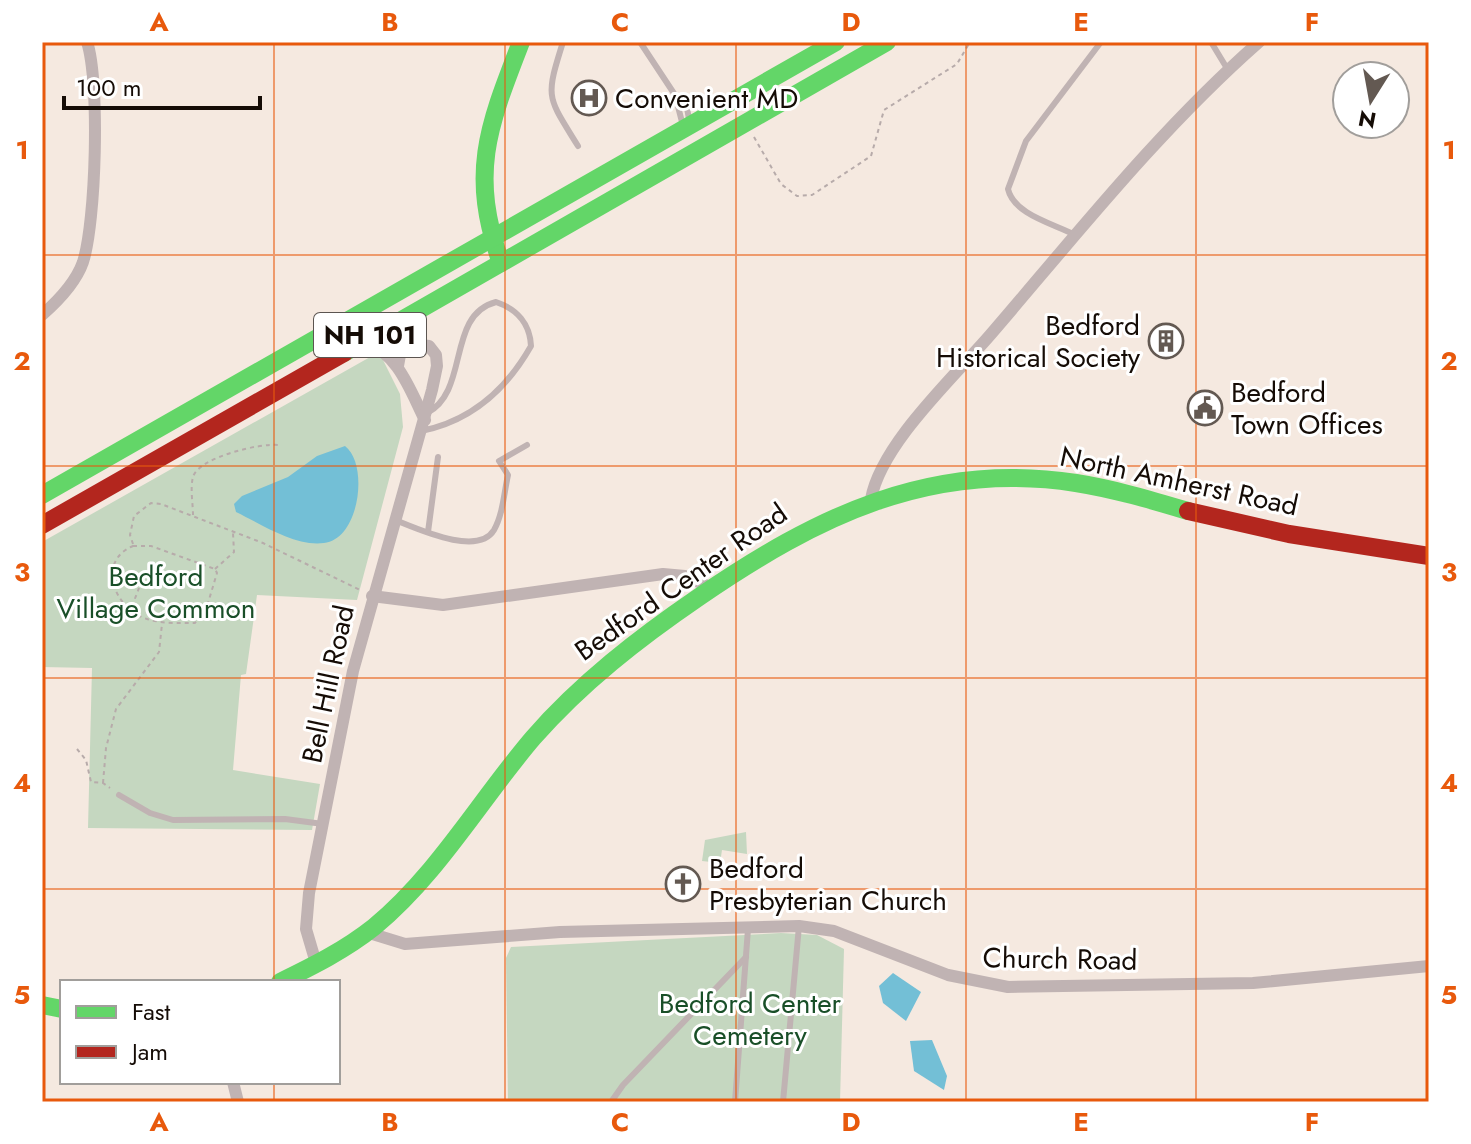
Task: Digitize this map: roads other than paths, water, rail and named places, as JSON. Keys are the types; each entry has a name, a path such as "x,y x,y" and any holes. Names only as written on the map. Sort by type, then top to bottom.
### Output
{"main road":[{"path":"501,263 482,208 482,168 495,115 521,42"},
{"name":"NH 101","path":"42,495 836,42"},
{"name":"NH 101","path":"42,525 887,42"},
{"name":"North Amherst Road","path":"871,499 981,480 1052,480 1095,487 1245,526 1429,556"},
{"name":"Bedford Center Road","path":"284,980 366,932 398,904 534,737 587,681 712,588 791,535 871,499"}],"street":[{"path":"42,315 74,279 90,236 94,85 87,42"},
{"path":"871,499 876,475 886,457 1165,133 1259,42"},
{"path":"361,340 386,353 398,366 424,421"},
{"name":"Bell Hill Road","path":"316,963 307,940 306,920 323,824 372,596 424,421 437,366 436,355 429,346 413,344 400,355 398,366"},
{"path":"372,596 443,605 663,574 685,576 712,588"},
{"name":"Church Road","path":"366,932 405,944 560,932 799,926 834,931 948,975 1008,987 1253,983 1429,966"}],"lane":[{"path":"563,42 549,84 549,100 578,146"},
{"path":"640,42 687,108 688,126"},
{"path":"1075,235 1016,204 1008,189 1026,141 1101,42"},
{"path":"1211,42 1228,70"},
{"path":"675,95 679,118 688,126 700,149"},
{"path":"496,302 517,311 527,326 531,346 510,379 488,402 438,427 424,421 448,396 463,341 479,310 496,302"},
{"path":"395,520 465,543 481,541 492,534 508,475 499,461 527,445"},
{"path":"428,532 438,457"},
{"path":"119,795 150,813 173,820 285,819 323,824"},
{"path":"735,1102 749,925"},
{"path":"783,1102 799,926"},
{"path":"611,1102 623,1085 746,957"}],"water":[{"path":"345,446 357,468 357,500 346,529 336,538 324,543 302,542 278,534 236,512 234,504 242,496 288,477 317,456"},
{"path":"893,973 921,992 906,1021 883,1003 879,986"},
{"path":"932,1040 947,1076 944,1090 914,1071 910,1041"}],"place":[{"name":"Convenient MD","path":"589,98"},
{"name":"Bedford Historical Society","path":"1166,341"},
{"name":"Bedford Town Offices","path":"1205,408"},
{"name":"Bedford Presbyterian Church","path":"683,884"}],"park label":[{"name":"Bedford Village Common","path":"156,592"},
{"name":"Bedford Center Cemetery","path":"750,1019"}]}
